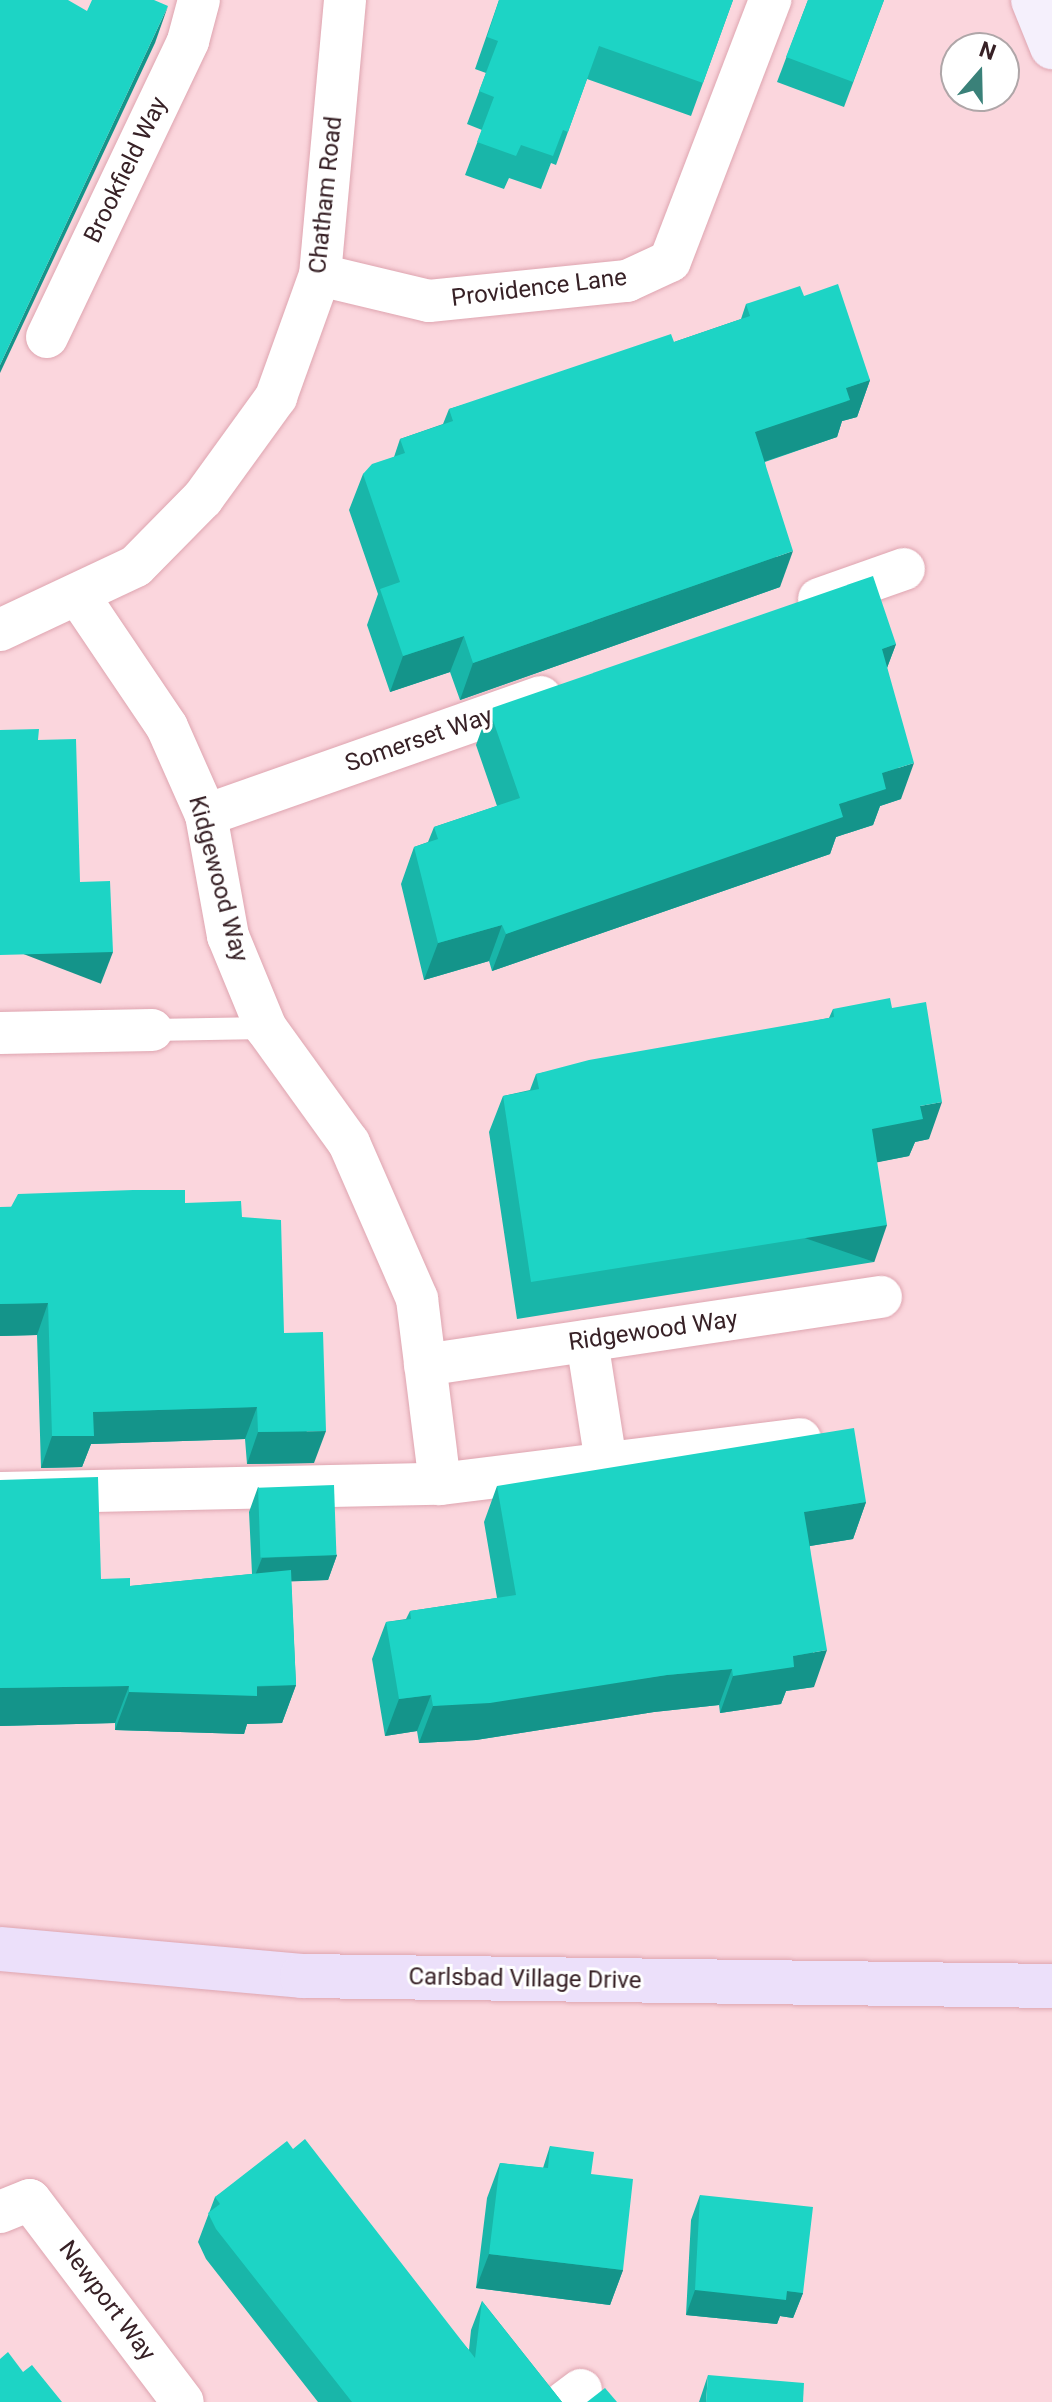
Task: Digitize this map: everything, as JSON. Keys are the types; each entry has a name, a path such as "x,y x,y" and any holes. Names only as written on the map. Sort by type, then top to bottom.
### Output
{"main road":[{"path":"1033,0 1052,47"},
{"name":"Carlsbad Village Drive","path":"0,1949 302,1976 1052,1986"}],"street":[{"name":"Brookfield Way","path":"47,337 188,41 199,0"},
{"name":"Chatham Road","path":"0,630 136,566 203,498 276,397 320,275 345,0"},
{"name":"Providence Lane","path":"320,275 429,301 627,281 670,261 770,0"},
{"path":"785,611 904,569"},
{"name":"Kidgewood Way","path":"78,595 167,727 206,815 228,936 266,1028 349,1143 417,1299 440,1484"},
{"name":"Somerset Way","path":"206,815 578,684"},
{"path":"0,1033 152,1030"},
{"name":"Ridgewood Way","path":"425,1365 881,1297"},
{"path":"587,1341 606,1463"},
{"path":"0,1493 440,1484 836,1434"},
{"name":"Newport Way","path":"15,2206 183,2402"}],"lane":[{"path":"152,1030 266,1028"}],"building":[{"path":"0,0 68,0 87,11 92,0 154,0 168,6 0,365"},
{"path":"499,0 733,0 703,83 599,46 568,132 563,130 553,156 521,145 516,156 477,142 494,97 479,91 498,41 487,37"},
{"path":"808,0 884,0 853,82 786,57"},
{"path":"838,284 870,380 846,388 850,400 755,432 793,551 473,663 464,636 403,656 380,589 400,582 363,474 372,464 405,453 400,439 453,421 449,409 671,334 674,342 750,316 746,304 800,286 804,296"},
{"path":"873,576 896,644 882,649 914,763 882,773 886,789 839,804 843,817 506,934 502,925 438,943 414,847 438,839 434,827 520,798 489,709"},
{"path":"39,729 38,740 76,739 80,882 110,881 113,952 0,955 0,730"},
{"path":"890,998 892,1008 926,1002 942,1102 920,1106 923,1119 872,1129 887,1225 531,1282 503,1096 539,1089 536,1074 589,1060 834,1017 833,1009"},
{"path":"185,1190 185,1203 241,1201 242,1217 281,1220 284,1333 323,1332 326,1431 258,1432 257,1407 93,1412 94,1436 52,1436 48,1303 0,1304 0,1207 11,1207 18,1194"},
{"path":"854,1428 866,1502 804,1512 827,1650 793,1656 794,1667 733,1676 732,1669 667,1675 490,1703 433,1706 431,1695 399,1699 386,1622 411,1619 410,1611 516,1595 497,1486"},
{"path":"98,1477 101,1579 130,1578 130,1586 291,1570 296,1685 257,1686 257,1696 129,1692 129,1686 0,1688 0,1480"},
{"path":"334,1485 336,1555 260,1558 258,1488"},
{"path":"305,2139 475,2358 482,2301 562,2402 352,2402 216,2229 208,2213 220,2204 215,2197 287,2141 293,2149"},
{"path":"550,2146 594,2152 591,2174 633,2179 623,2270 489,2254 500,2163 548,2168"},
{"path":"700,2195 813,2207 803,2293 787,2291 786,2300 695,2290"},
{"path":"8,2352 23,2372 32,2365 62,2402 0,2402 0,2359"},
{"path":"708,2375 804,2383 803,2402 706,2402"},
{"path":"605,2388 617,2402 587,2402"}]}
